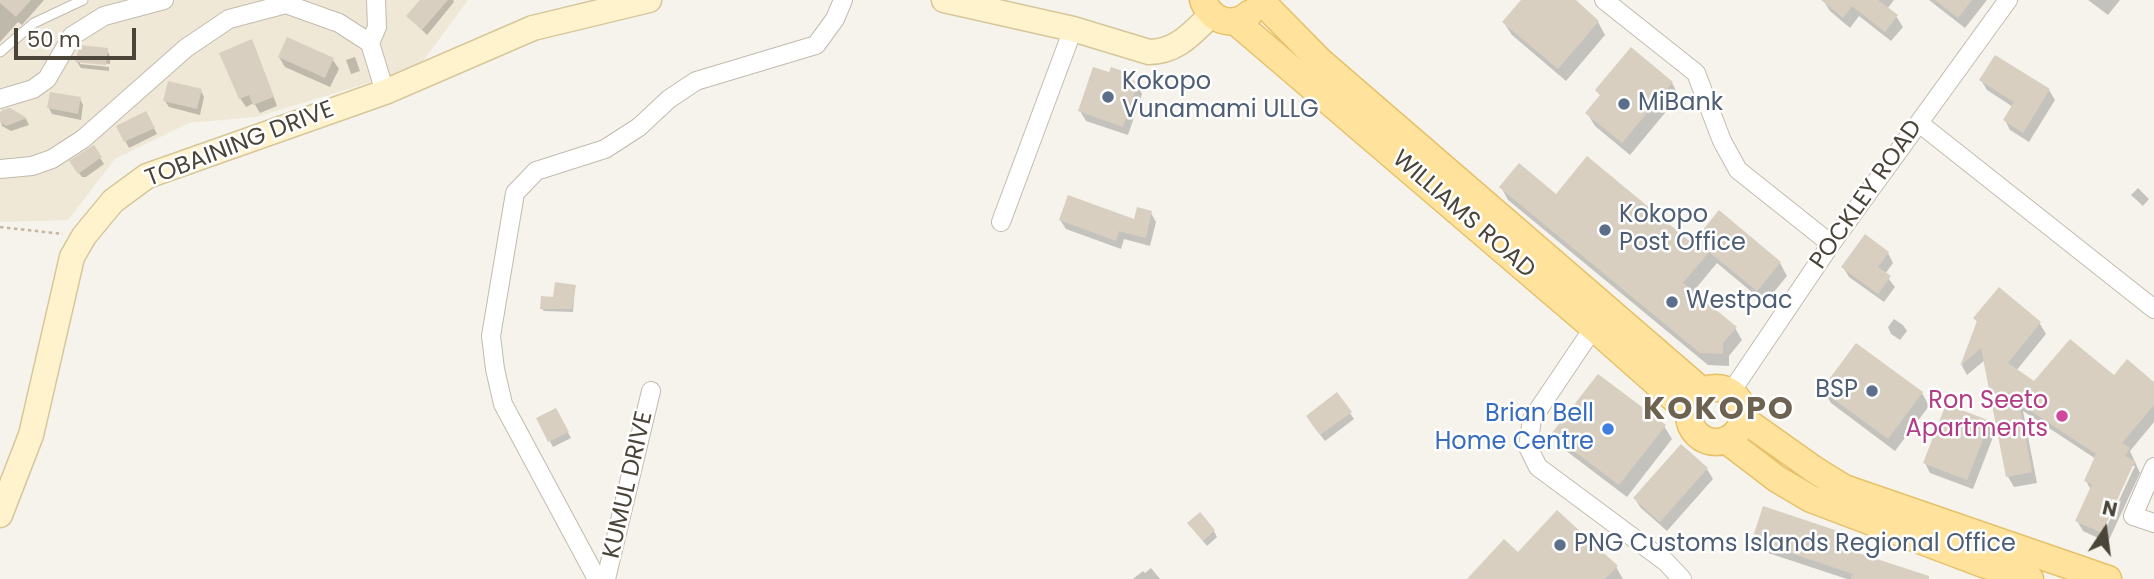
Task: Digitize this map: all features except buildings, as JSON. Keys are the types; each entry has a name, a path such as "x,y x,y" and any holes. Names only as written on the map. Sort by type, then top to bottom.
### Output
{"main road":[{"name":"WILLIAMS ROAD","path":"1217,12 1246,17 1258,0 1320,61 1600,318 1695,401 1689,422 1695,432 1704,439 1715,442 1726,440 1777,479 1811,499 2030,579"},
{"name":"WILLIAMS ROAD","path":"1217,12 1600,318"},
{"path":"1695,401 1711,388 1731,392 1738,399 1743,419 1737,432 1726,440"},
{"name":"WILLIAMS ROAD","path":"1743,419 1844,488 1984,561 2108,579"}],"street":[{"path":"0,99 33,89 47,79 72,36 104,16 155,0 164,0"},
{"path":"370,43 377,27 376,0"},
{"name":"TOBAINING DRIVE","path":"0,515 31,435 72,257 84,236 113,201 147,176 385,92 533,28 649,0"},
{"path":"597,579 503,404 495,369 492,336 515,193 536,171 605,149 639,127 669,99 696,81 816,45 835,19 843,0"},
{"path":"944,0 1073,29 1137,49 1161,52 1179,45 1217,12"},
{"path":"1604,0 1696,73 1722,141 1738,170 1831,244"},
{"name":"POCKLEY ROAD","path":"1731,392 1831,244 2008,0"},
{"path":"0,169 32,166 52,159 83,139 186,48 229,19 282,1 339,23 370,43 385,92"},
{"path":"1001,222 1073,29"},
{"path":"1919,123 2154,310"},
{"path":"1600,318 1532,419 1528,447 1538,467 1666,562 1682,579"},
{"name":"KUMUL DRIVE","path":"607,579 651,391"},
{"path":"2154,467 2133,516 2154,523"}],"lane":[{"path":"0,52 34,23 83,0"}],"path":[{"path":"0,227 84,236"}],"shaded area":[{"path":"0,0 468,0 418,68 256,117 189,123 115,159 68,220 0,222"}],"place":[{"name":"Kokopo Vunamami ULLG","path":"1108,97"},
{"name":"MiBank","path":"1624,104"},
{"name":"Kokopo Post Office","path":"1605,230"},
{"name":"Westpac","path":"1672,302"},
{"name":"BSP","path":"1872,391"},
{"name":"Ron Seeto Apartments","path":"2062,416"},
{"name":"Brian Bell Home Centre","path":"1608,429"},
{"name":"PNG Customs Islands Regional Office","path":"1560,545"}],"district":[{"name":"KOKOPO","path":"1719,411"}]}
